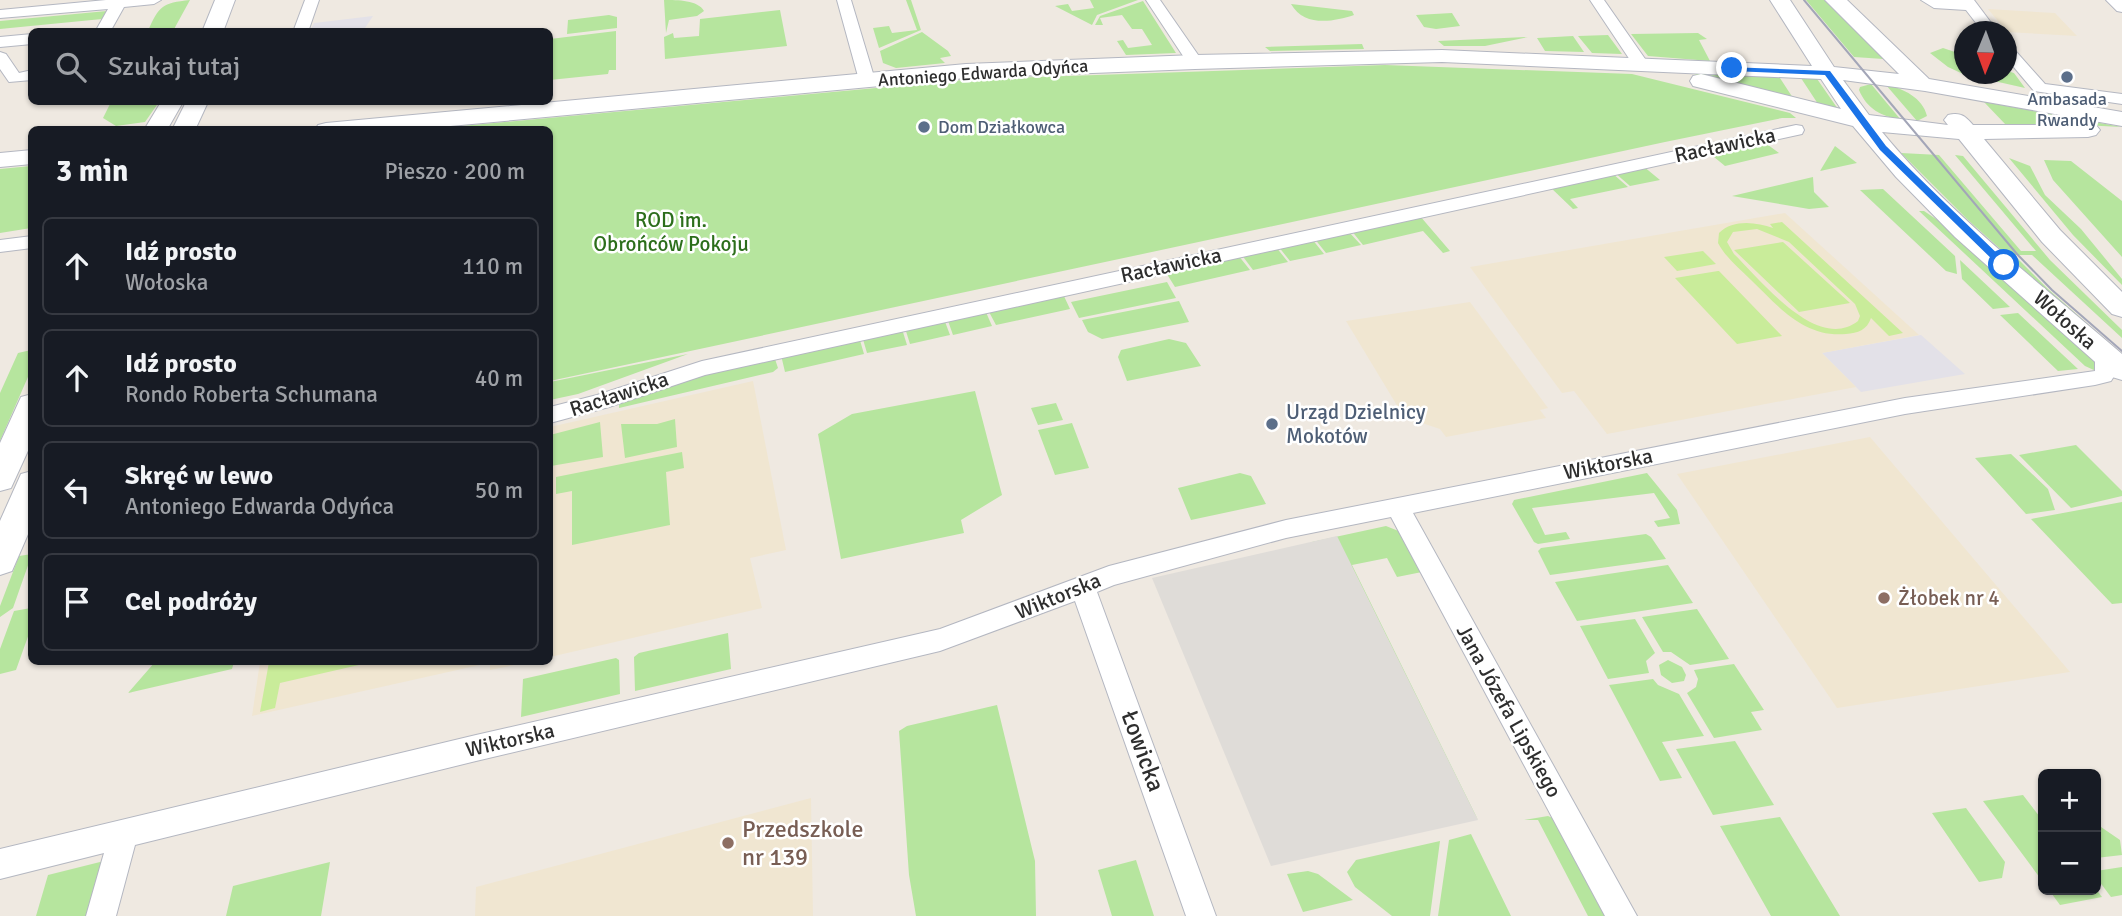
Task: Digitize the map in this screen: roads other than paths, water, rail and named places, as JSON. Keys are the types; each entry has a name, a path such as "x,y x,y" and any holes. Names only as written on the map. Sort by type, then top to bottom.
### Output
{"main road":[{"path":"214,28 225,0"},
{"path":"230,28 241,0"},
{"path":"1780,0 1827,72"},
{"path":"1835,0 1966,132 2050,236 2122,308"},
{"name":"Antoniego Edwarda Odyńca","path":"369,126 966,71 1195,62 1442,56 1827,72 1921,84"},
{"name":"Antoniego Edwarda Odyńca","path":"1642,66 1860,120 1912,129 1966,132"},
{"name":"Wołoska","path":"1827,72 1860,120 1900,166 1941,207 2113,363"},
{"path":"1921,84 2122,120"},
{"path":"157,126 170,105"},
{"path":"185,126 196,105"},
{"path":"1966,132 2122,132"},
{"path":"0,160 28,157"},
{"path":"0,479 28,414"},
{"path":"0,561 24,520 28,502"}],"street":[{"path":"0,14 154,0"},
{"path":"302,28 313,0"},
{"path":"844,0 867,80"},
{"path":"1153,0 1195,62"},
{"path":"1597,0 1642,66"},
{"path":"1927,0 1934,4 1968,3 1982,21"},
{"path":"2113,0 2122,8"},
{"path":"103,28 119,3"},
{"path":"0,42 28,38"},
{"path":"0,57 15,79 28,76"},
{"path":"2017,62 2037,87 2122,99"},
{"name":"Racławicka","path":"553,414 601,402 651,383 714,365 1796,130"},
{"path":"0,246 28,242"},
{"name":"Wiktorska","path":"0,864 487,745 940,640 1109,576 1198,550 1397,506 1905,406 2095,378 2103,376 2113,363"},
{"name":"Jana Józefa Lipskiego","path":"1397,506 1622,916"},
{"name":"Łowicka","path":"1083,587 1201,916"},
{"path":"101,916 124,834"}],"tram line":[{"path":"1804,0 2017,254 2052,290 2122,351"}],"place":[{"name":"Ambasada Rwandy","path":"2067,77"},
{"name":"Dom Działkowca","path":"924,127"},
{"name":"Urząd Dzielnicy Mokotów","path":"1272,424"},
{"name":"Żłobek nr 4","path":"1884,598"},
{"name":"Przedszkole nr 139","path":"728,843"}],"park label":[{"name":"ROD im. Obrońców Pokoju","path":"671,232"}]}
